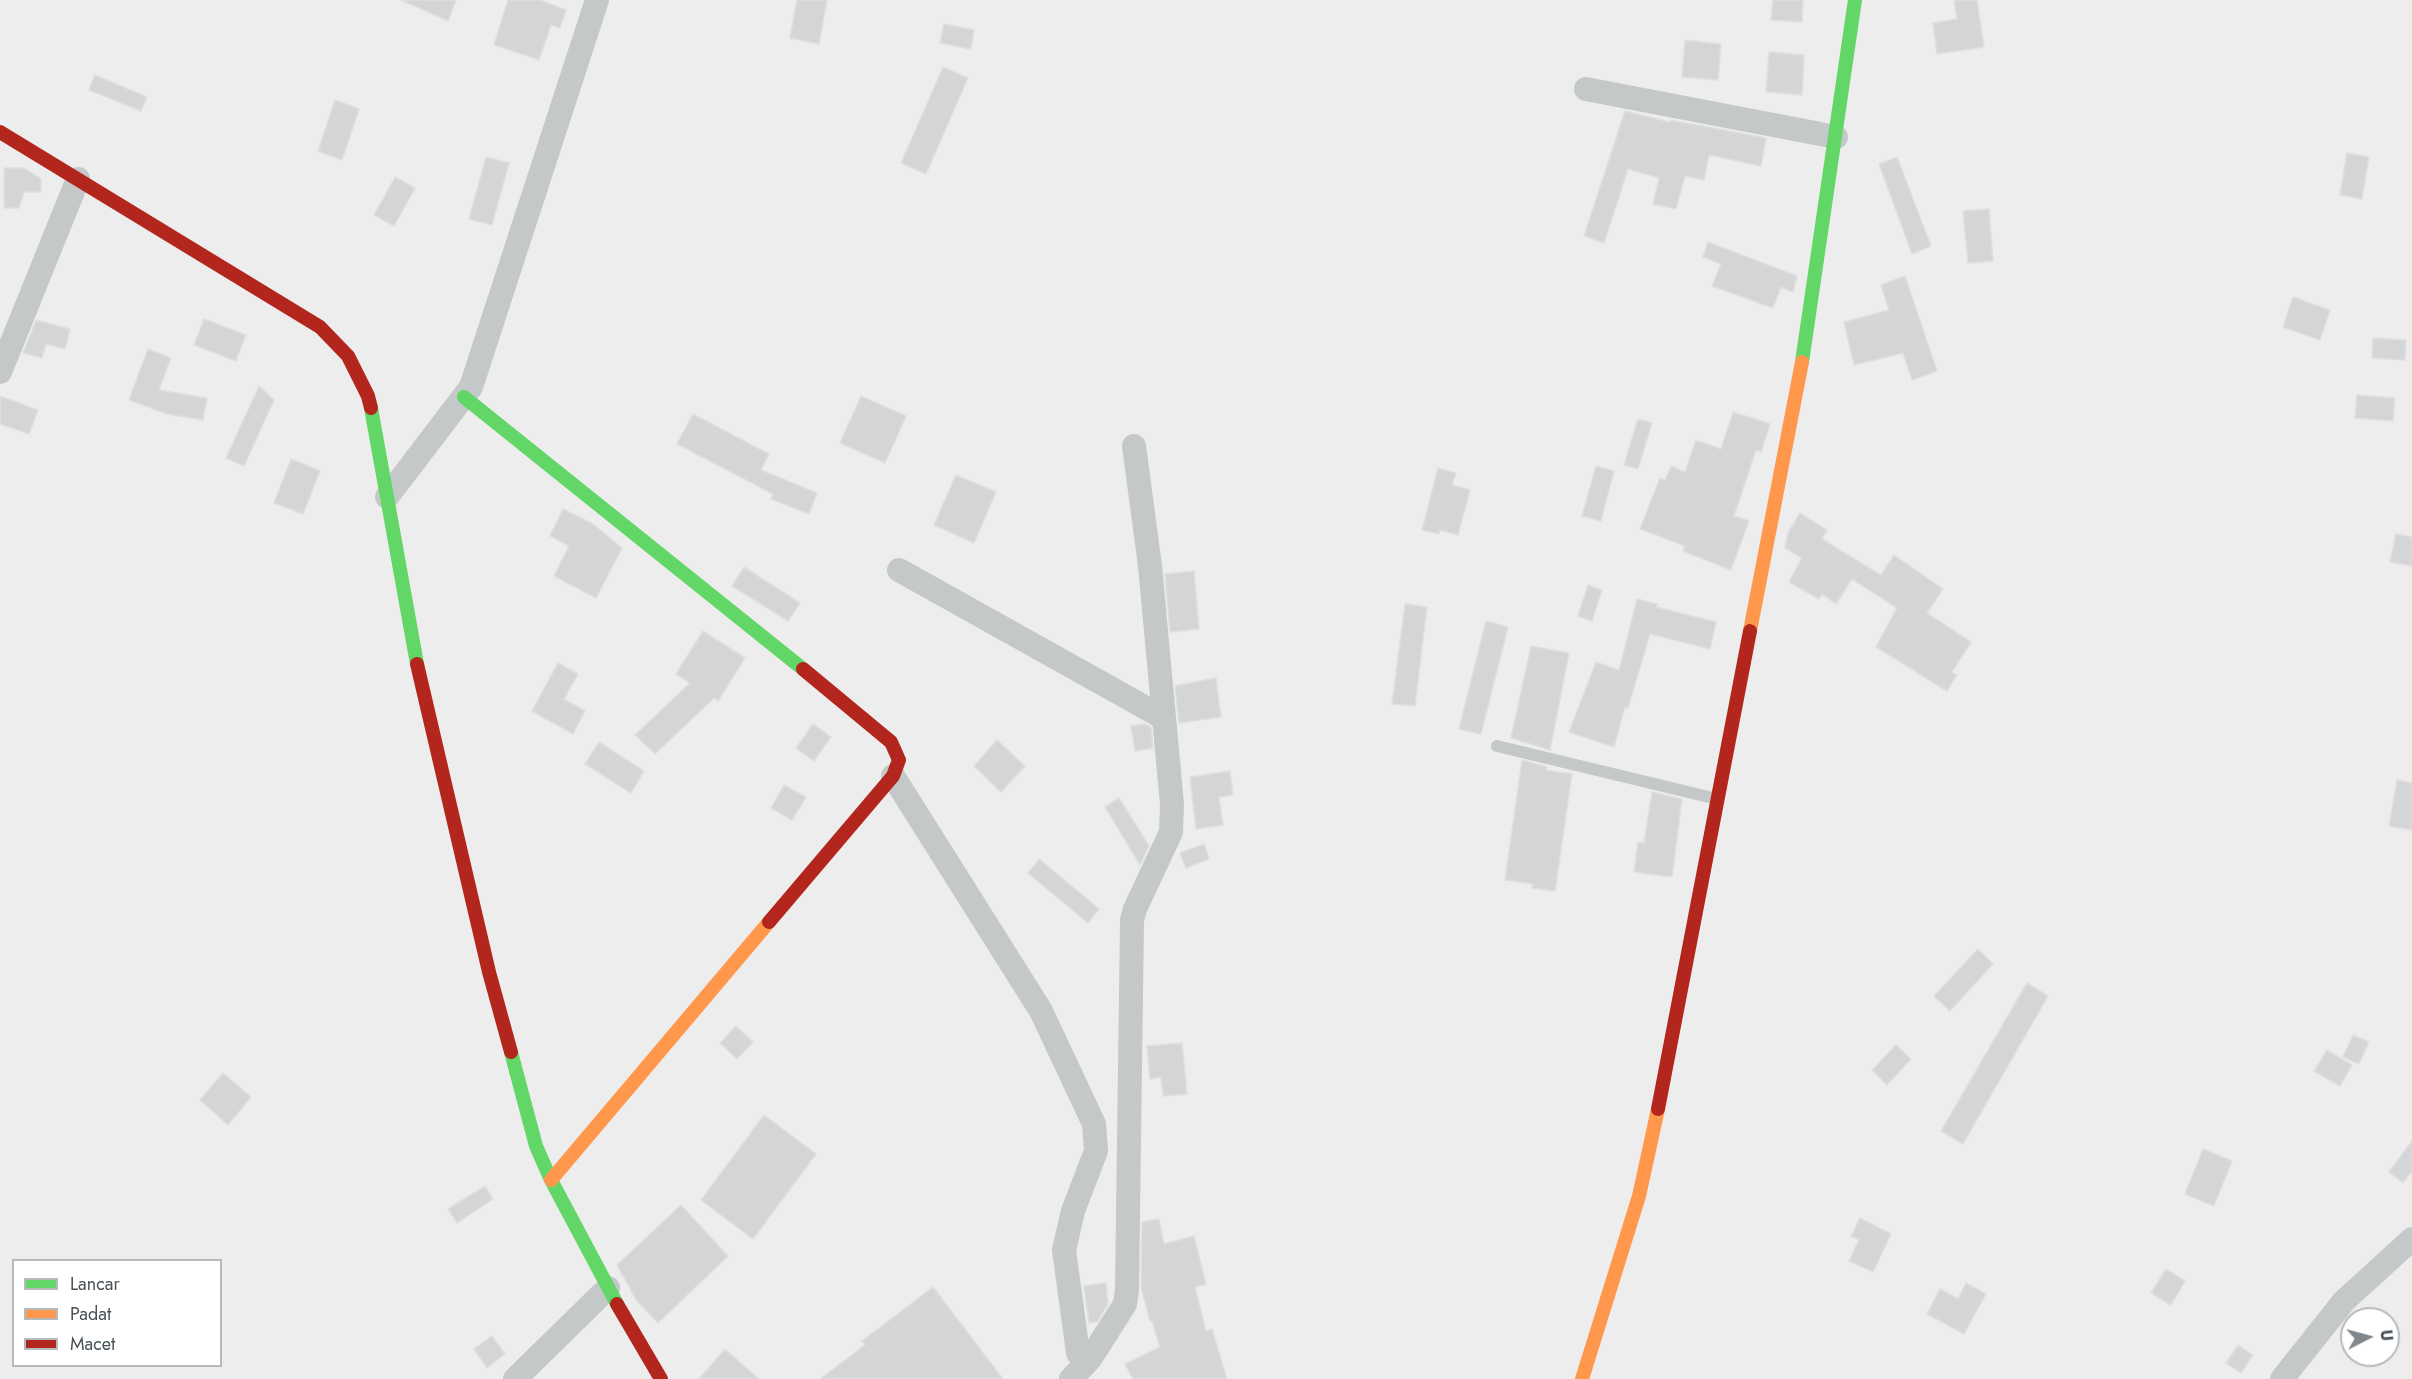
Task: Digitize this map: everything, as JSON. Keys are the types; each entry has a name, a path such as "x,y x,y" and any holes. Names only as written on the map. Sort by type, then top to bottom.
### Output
{"street":[{"path":"387,497 471,387 597,0"},
{"path":"1582,1379 1638,1196 1665,1076 1807,336 1855,0"},
{"path":"1586,89 1836,137"},
{"path":"0,132 320,327 348,356 368,396 380,446 411,638 489,972 536,1146 551,1180 608,1288 662,1379"},
{"path":"0,372 78,179"},
{"path":"464,397 790,658 891,742 899,760 893,776 551,1180"},
{"path":"1071,1379 1090,1359 1125,1304 1132,920 1171,832 1172,804 1150,566 1134,446"},
{"path":"898,570 1164,718"},
{"path":"893,776 1041,1011 1094,1124 1096,1151 1073,1211 1064,1250 1078,1353 1090,1359"},
{"path":"2282,1379 2344,1301 2412,1239"},
{"path":"515,1379 608,1288"}],"lane":[{"path":"1497,746 1718,799"}],"building":[{"path":"401,0 456,0 448,21"},
{"path":"508,0 540,0 566,10 560,28 551,25 539,60 494,45"},
{"path":"797,0 827,0 819,44 790,38"},
{"path":"1773,0 1803,0 1802,22 1771,20"},
{"path":"1954,0 1977,0 1984,47 1937,54 1933,23 1957,19"},
{"path":"944,24 974,30 971,49 940,43"},
{"path":"1685,40 1721,44 1718,80 1682,77"},
{"path":"1769,52 1804,55 1802,95 1766,92"},
{"path":"943,67 968,78 926,174 901,163"},
{"path":"95,75 147,97 141,111 89,90"},
{"path":"335,100 359,109 342,160 318,151"},
{"path":"1625,111 1669,122 1670,120 1766,138 1761,166 1709,155 1704,180 1685,176 1676,209 1653,204 1659,178 1628,169 1604,243 1584,236"},
{"path":"2347,153 2369,157 2362,199 2340,195"},
{"path":"486,157 509,163 492,225 469,219"},
{"path":"1897,157 1931,246 1912,254 1879,164"},
{"path":"4,168 24,168 41,179 41,192 24,192 19,208 4,208"},
{"path":"395,177 415,188 394,226 374,215"},
{"path":"1989,209 1993,261 1968,263 1963,211"},
{"path":"1708,242 1797,276 1793,292 1781,287 1773,308 1712,286 1721,264 1703,257"},
{"path":"1905,276 1937,371 1912,380 1903,353 1854,365 1844,322 1889,310 1881,285"},
{"path":"2293,297 2330,310 2320,340 2283,327"},
{"path":"204,319 246,335 236,361 194,345"},
{"path":"36,320 70,329 65,349 46,344 42,358 23,353"},
{"path":"2373,338 2406,340 2405,360 2372,358"},
{"path":"148,349 171,358 159,390 207,398 203,420 167,414 129,400"},
{"path":"259,386 274,400 244,466 226,458"},
{"path":"2357,395 2395,398 2393,421 2355,418"},
{"path":"0,396 38,410 29,434 0,424"},
{"path":"861,396 906,416 885,463 840,443"},
{"path":"1733,412 1770,424 1761,452 1756,450 1734,516 1749,521 1731,570 1683,551 1685,546 1640,529 1660,478 1665,480 1671,466 1685,472 1696,440 1721,449"},
{"path":"693,414 769,454 761,470 817,493 809,514 771,499 773,494 677,444"},
{"path":"1638,419 1652,423 1638,469 1624,465"},
{"path":"291,459 320,471 303,514 274,503"},
{"path":"1596,466 1614,471 1601,521 1582,516"},
{"path":"1438,468 1456,473 1452,485 1470,490 1458,535 1440,530 1439,534 1422,530"},
{"path":"956,475 996,492 974,543 934,525"},
{"path":"563,509 593,524 622,548 596,598 554,576 569,546 550,536"},
{"path":"1800,513 1827,530 1822,539 1881,575 1894,555 1943,589 1927,613 1971,642 1952,672 1957,675 1947,691 1876,647 1897,608 1852,579 1836,604 1822,594 1819,599 1789,582 1802,558 1785,548 1788,533"},
{"path":"2396,534 2412,537 2412,566 2390,562"},
{"path":"744,567 800,603 788,621 732,586"},
{"path":"1194,571 1199,629 1170,632 1165,574"},
{"path":"1588,585 1602,590 1592,621 1578,616"},
{"path":"1637,599 1657,604 1656,607 1716,622 1710,649 1650,634 1614,747 1569,732 1596,662 1618,670 1620,667"},
{"path":"1405,604 1427,607 1415,706 1392,704"},
{"path":"1486,621 1508,627 1481,734 1459,729"},
{"path":"703,631 745,658 718,701 714,698 655,754 635,735 690,683 676,674"},
{"path":"1531,646 1569,653 1550,750 1511,738"},
{"path":"558,663 578,674 564,699 585,711 573,734 532,711"},
{"path":"1216,678 1221,717 1179,723 1175,686"},
{"path":"813,724 831,737 814,761 796,748"},
{"path":"1145,724 1151,727 1153,748 1135,751 1131,726"},
{"path":"997,740 1025,766 1001,792 974,766"},
{"path":"599,742 644,771 631,793 585,764"},
{"path":"1522,760 1547,767 1546,770 1572,774 1555,891 1532,888 1533,884 1505,880"},
{"path":"1230,771 1233,795 1219,797 1223,825 1196,829 1190,777"},
{"path":"2397,780 2412,783 2412,830 2389,826"},
{"path":"784,785 806,797 792,820 771,808"},
{"path":"1652,792 1682,799 1672,877 1634,872 1638,842 1644,843"},
{"path":"1119,798 1149,846 1140,865 1105,807"},
{"path":"1204,844 1209,859 1186,868 1180,853"},
{"path":"1039,859 1099,909 1088,923 1028,873"},
{"path":"1978,949 1993,964 1950,1011 1934,996"},
{"path":"2027,983 2048,996 1963,1144 1941,1131"},
{"path":"736,1026 753,1042 737,1059 720,1043"},
{"path":"2353,1035 2369,1042 2359,1064 2343,1057"},
{"path":"1182,1043 1187,1094 1163,1096 1161,1077 1150,1079 1147,1046"},
{"path":"1896,1045 1911,1059 1887,1085 1872,1070"},
{"path":"2327,1050 2352,1065 2340,1086 2314,1071"},
{"path":"223,1073 251,1097 228,1125 200,1100"},
{"path":"764,1115 816,1154 753,1239 701,1200"},
{"path":"2412,1141 2412,1171 2403,1183 2389,1172"},
{"path":"2203,1149 2232,1161 2214,1206 2185,1194"},
{"path":"485,1186 493,1199 457,1223 448,1209"},
{"path":"681,1205 728,1256 658,1323 637,1301 617,1265"},
{"path":"1860,1218 1891,1234 1873,1272 1849,1261 1859,1240 1851,1236"},
{"path":"1159,1219 1164,1244 1194,1236 1206,1284 1195,1287 1206,1331 1212,1329 1227,1379 1133,1379 1125,1364 1160,1347 1141,1287 1142,1222"},
{"path":"2166,1269 2185,1281 2171,1305 2151,1293"},
{"path":"1106,1283 1108,1304 1097,1322 1089,1323 1084,1286"},
{"path":"1966,1283 1986,1294 1964,1334 1927,1314 1940,1289 1958,1299"},
{"path":"933,1287 1003,1379 820,1379 865,1345 862,1341"},
{"path":"492,1336 505,1354 487,1368 474,1349"},
{"path":"2238,1345 2253,1355 2241,1373 2226,1363"},
{"path":"725,1349 759,1379 699,1379"}],"traffic: fast":[{"path":"1802,362 1855,0"},
{"path":"464,397 803,669"},
{"path":"371,408 417,664"},
{"path":"511,1052 536,1146 551,1180 617,1304"}],"traffic: slow":[{"path":"1750,631 1802,362"},
{"path":"551,1180 769,922"},
{"path":"1582,1379 1639,1196 1658,1109"}],"traffic: jam":[{"path":"0,132 320,327 348,356 368,396 371,408"},
{"path":"1658,1109 1750,631"},
{"path":"417,664 489,972 511,1052"},
{"path":"769,922 893,776 899,760 891,742 803,669"},
{"path":"617,1304 661,1379"}]}
